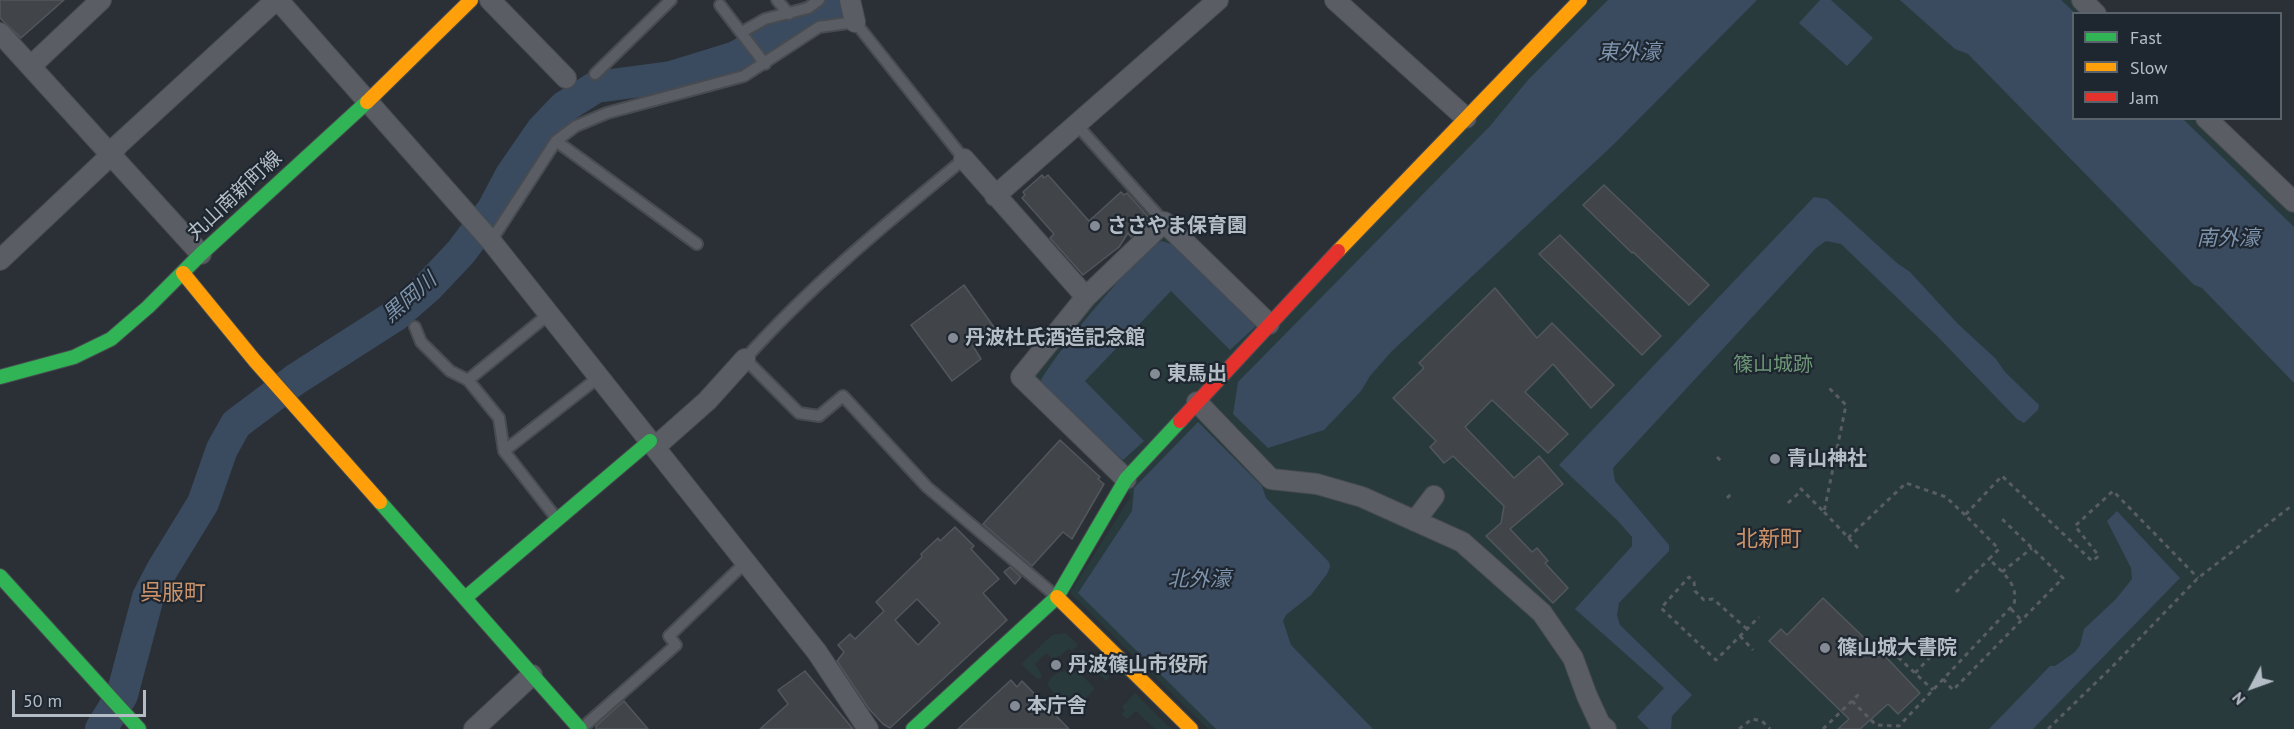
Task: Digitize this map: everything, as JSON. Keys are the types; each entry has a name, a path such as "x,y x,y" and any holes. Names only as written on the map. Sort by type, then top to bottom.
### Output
{"street":[{"path":"31,66 100,0"},
{"path":"0,260 110,156 118,145 277,0 491,241 818,651 868,729"},
{"name":"丸山南新町線","path":"0,377 74,357 111,339 368,101 471,0"},
{"path":"490,0 566,78"},
{"path":"1335,0 1467,118"},
{"path":"913,729 1057,597 1126,478 1269,324 1580,0"},
{"path":"2082,0 2094,12"},
{"path":"995,196 1213,2"},
{"path":"0,33 201,254"},
{"path":"2208,120 2294,202"},
{"path":"964,159 1086,297"},
{"path":"1126,478 1021,377 1086,297 1164,222 1269,324"},
{"path":"183,273 255,361 581,729"},
{"path":"465,598 707,401 745,359"},
{"path":"1197,402 1271,479 1328,487 1362,497 1462,542 1542,613 1572,658 1600,724 1606,729"},
{"path":"1414,520 1434,496"},
{"path":"0,576 139,729"},
{"path":"1057,597 1191,729"},
{"path":"474,729 532,675"}],"lane":[{"path":"595,74 671,0"},
{"path":"777,0 789,14"},
{"path":"742,32 765,19 808,8 819,0"},
{"path":"720,5 765,64"},
{"path":"491,241 556,141 576,126 607,113 744,76 819,27 853,10 964,159 866,240 764,337 745,359 799,413 819,416 843,396 927,487 1057,597"},
{"path":"1076,124 1164,222"},
{"path":"556,141 697,244"},
{"path":"468,380 549,314"},
{"path":"415,327 421,342 450,371 468,380 499,418 504,451 558,520"},
{"path":"504,451 599,377"},
{"path":"581,729 676,645 669,636 746,562"}],"path":[{"path":"1824,512 1846,405 1828,387"},
{"path":"1717,457 1722,462"},
{"path":"1965,515 2002,476 2092,561 2099,556 2075,526 2113,491 2198,578"},
{"path":"1848,538 1906,483 1946,497 1999,549 1956,592"},
{"path":"1788,502 1801,489 1858,548"},
{"path":"1727,498 1732,493"},
{"path":"2048,729 2198,578 2290,507 2294,507"},
{"path":"1943,680 1953,690 2063,578 2000,517"},
{"path":"2002,572 2032,548"},
{"path":"1852,701 1876,725 1899,726 2014,604 2015,591 2002,572 1989,559"},
{"path":"1747,629 1713,599 1704,600 1695,591 1694,582 1689,577 1661,608 1716,660 1747,629 1759,617"},
{"path":"2010,609 2022,621"},
{"path":"1740,636 1754,650"},
{"path":"1885,645 1933,690"},
{"path":"1914,673 1937,650"},
{"path":"1823,729 1859,694"},
{"path":"1739,729 1752,719 1762,721 1770,729"}],"green space":[{"name":"篠山城跡","path":"1591,0 2071,0 2084,12 2072,12 2072,120 2197,120 2294,210 2294,729 1208,729 1070,593 1131,496 1025,370 1164,222 1269,330"},
{"path":"1066,633 1078,645 1072,651 1069,648 1060,656 1052,658 1046,653 1035,664 1042,675 1041,678 1037,679 1021,664 1052,635"},
{"path":"1082,650 1094,658 1110,677 1106,681 1078,654"},
{"path":"1064,671 1080,673 1095,689 1071,712 1048,686 1053,676"},
{"path":"1135,693 1171,729 1155,729 1136,711 1127,719 1121,714 1125,711 1122,707"}],"water":[{"name":"東外濠","path":"1608,0 1757,0 1613,145 1392,351 1370,376 1361,391 1324,430 1268,448 1233,414 1238,382 1490,126 1528,80"},
{"path":"1820,0 1831,0 1873,38 1847,66 1799,23"},
{"name":"南外濠","path":"1900,0 2061,0 2074,12 2072,12 2072,120 2184,120 2294,227 2294,383 2202,288 2194,285 1968,54 1955,49"},
{"path":"1814,197 1827,199 1897,263 1910,272 2039,405 2038,410 2024,423 2017,419 1936,335 1841,244 1826,241 1816,248 1613,468 1615,481 1669,545 1669,551 1619,603 1617,615 1620,625 1692,695 1672,716 1671,729 1649,729 1637,717 1664,688 1575,609 1632,546 1632,537 1559,465"},
{"path":"1162,241 1177,246 1257,325 1230,350 1171,291 1085,381 1144,441 1123,460 1043,389 1041,381 1061,351 1098,305 1152,247"},
{"name":"北外濠","path":"1198,422 1262,486 1266,498 1329,562 1330,567 1327,574 1311,595 1286,615 1283,621 1291,645 1373,729 1216,729 1078,593 1132,511 1134,488"},
{"path":"2117,511 2180,578 2033,729 1989,729 2050,666 2055,666 2075,652 2080,645 2084,629 2116,599 2132,579 2131,568 2107,521"}],"building":[{"path":"0,0 64,0 21,38 0,18"},
{"name":"ささやま保育園","path":"1042,175 1044,178 1048,175 1089,221 1121,192 1124,195 1127,193 1150,219 1131,237 1128,233 1119,247 1083,275 1050,238 1054,234 1022,198 1025,195 1023,192"},
{"path":"1604,185 1709,285 1689,305 1583,205"},
{"path":"1560,235 1661,336 1642,355 1539,254"},
{"name":"丹波杜氏酒造記念館","path":"964,285 996,330 973,346 981,359 952,381 911,325"},
{"path":"1495,288 1537,338 1552,323 1614,385 1591,408 1553,364 1525,392 1568,434 1548,453 1492,400 1465,427 1514,478 1539,456 1563,484 1510,529 1532,552 1537,548 1548,561 1545,563 1568,588 1553,603 1486,536 1501,523 1504,506 1453,456 1444,463 1430,447 1436,441 1393,398 1424,368 1419,363"},
{"path":"1060,440 1100,477 1098,479 1104,484 1072,539 1063,532 1032,566 983,524"},
{"path":"955,527 974,546 971,549 999,579 983,593 1007,620 890,728 869,709 837,661 844,652 838,645 850,634 855,639 884,611 876,602 922,557 921,554 938,538 940,541","holes":["917,599 940,623 918,645 895,620"]},
{"path":"1010,567 1021,577 1015,584 1004,572"},
{"name":"篠山城大書院","path":"1823,598 1885,656 1920,693 1898,714 1888,704 1860,729 1838,729 1849,719 1769,641 1781,629 1787,635"},
{"path":"805,671 853,729 760,729 788,704 778,690"},
{"name":"本庁舎","path":"1011,680 1017,687 1022,681 1069,729 958,729"},
{"path":"624,701 648,729 596,729 596,726"}],"waterway":[{"name":"黒岡川","path":"101,729 122,695 148,597 203,503 222,449 236,424 296,379 396,315 428,287 461,252 493,209 511,175 542,130 564,107 596,87 671,77 736,57 796,23 845,0"}],"traffic: fast":[{"path":"0,377 74,357 111,339 367,102"},
{"path":"913,729 1057,597 1126,479 1180,421"},
{"path":"465,598 650,441"},
{"path":"380,502 580,729"},
{"path":"0,576 139,729"}],"traffic: slow":[{"path":"367,102 471,0"},
{"path":"1338,251 1580,0"},
{"path":"183,273 255,361 380,502"},
{"path":"1057,597 1191,729"}],"traffic: jam":[{"path":"1180,421 1338,251"}],"place":[{"name":"ささやま保育園","path":"1095,226"},
{"name":"丹波杜氏酒造記念館","path":"953,338"},
{"name":"東馬出","path":"1155,374"},
{"name":"青山神社","path":"1775,459"},
{"name":"篠山城大書院","path":"1825,648"},
{"name":"丹波篠山市役所","path":"1056,665"},
{"name":"本庁舎","path":"1015,706"}],"district":[{"name":"北新町","path":"1769,540"},
{"name":"呉服町","path":"173,594"}]}
